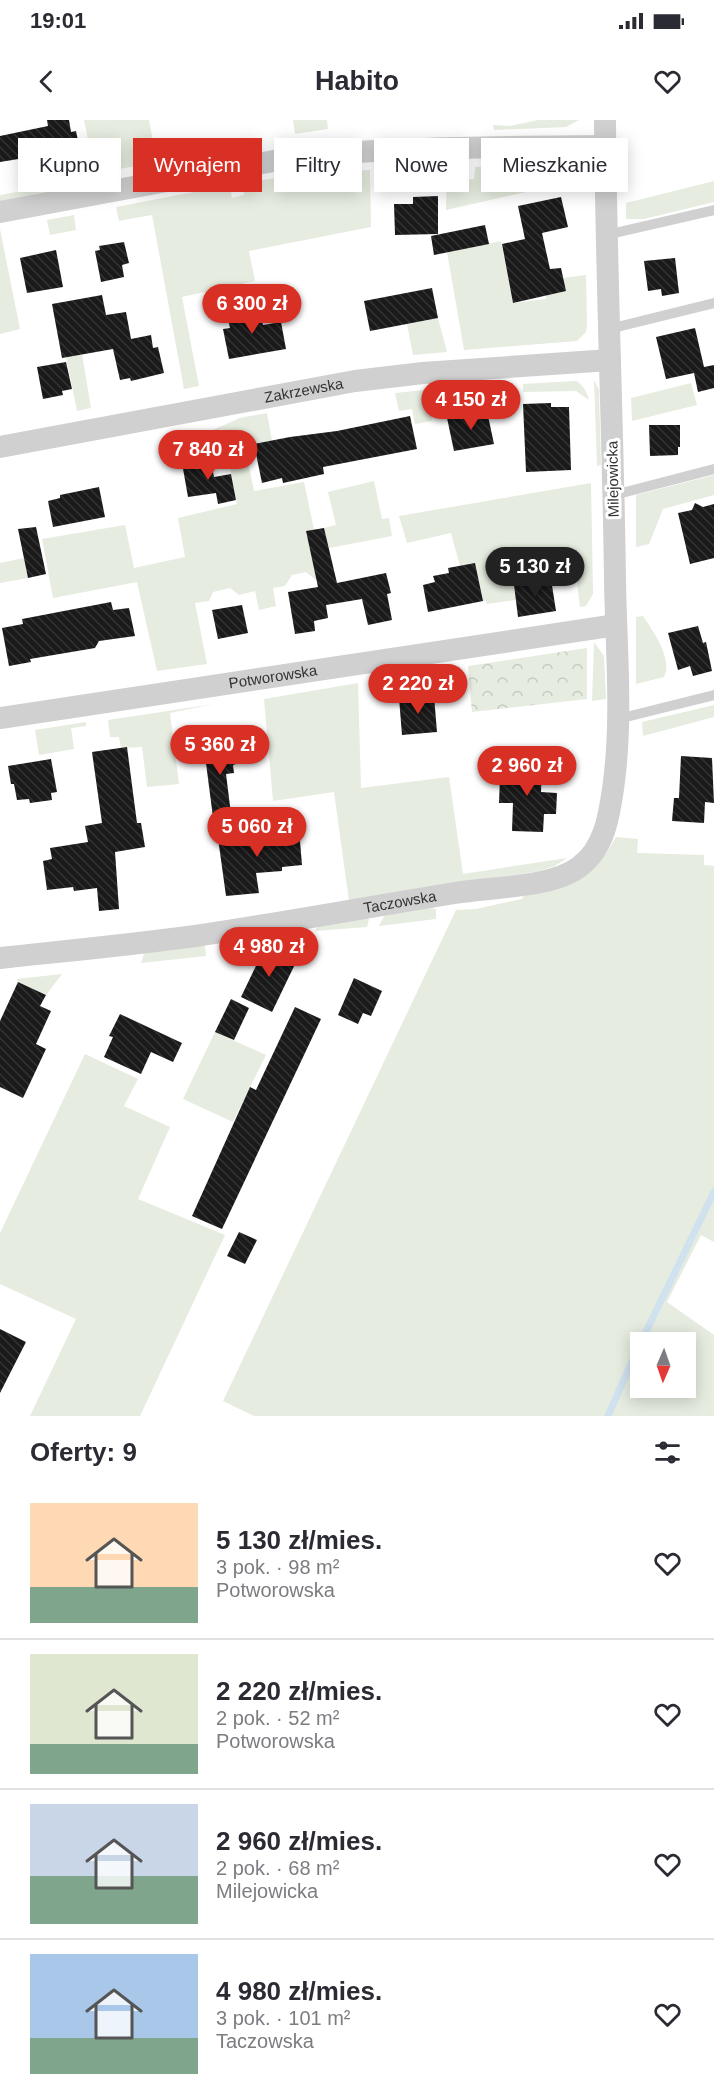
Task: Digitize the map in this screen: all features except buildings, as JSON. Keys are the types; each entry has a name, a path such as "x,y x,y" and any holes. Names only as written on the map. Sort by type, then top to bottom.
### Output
{"street":[{"name":"Milejowicka","path":"605,120 605,138"},
{"path":"0,212 295,157 481,148"},
{"name":"Milejowicka","path":"550,880 565,876 579,868 593,855 602,837 614,786 618,718 606,192"},
{"name":"Zakrzewska","path":"0,447 364,380 423,373 610,360"},
{"name":"Potworowska","path":"0,718 616,625"},
{"name":"Taczowska","path":"0,958 193,936 550,880"}],"lane":[{"path":"606,235 714,210"},
{"path":"609,329 714,303"},
{"path":"614,495 714,469"},
{"path":"618,718 714,695"}],"green space":[{"path":"84,120 149,120 152,138 133,138 133,166 121,169 121,138 88,138"},
{"path":"293,120 327,120 328,129 295,134"},
{"path":"538,120 579,120 566,127 494,130 493,125 510,126"},
{"path":"475,167 481,167 481,192 526,192 446,210 446,192 469,192 469,179 474,179"},
{"path":"362,170 370,170 371,227 249,251 255,281 182,297 199,386 184,389 152,215 119,221 116,207 194,192 231,192 232,198 244,195 244,192 262,192 262,180 274,178 274,192 362,192"},
{"path":"714,181 714,202 644,219 626,219 626,203"},
{"path":"18,192 46,192 0,201 0,195"},
{"path":"74,215 76,230 50,235 47,220"},
{"path":"0,229 20,329 0,334"},
{"path":"501,241 513,303 546,299 546,295 563,278 586,275 587,325 586,332 577,341 464,350 447,252"},
{"path":"438,318 447,352 413,355 407,324"},
{"path":"82,354 91,408 77,411 66,357"},
{"path":"594,380 599,390 601,465 597,466"},
{"path":"576,381 584,389 589,400 576,391 523,392 523,384"},
{"path":"691,383 697,405 632,421 631,398"},
{"path":"443,388 443,393 428,393 432,421 415,424 412,409 399,411 395,393"},
{"path":"267,413 272,441 245,447 254,491 304,482 314,530 306,532 312,558 334,576 316,580 306,572 292,575 285,586 273,588 276,606 259,610 255,591 239,595 230,588 213,592 209,601 195,603 207,664 157,671 137,582 53,598 42,539 125,525 134,568 185,557 178,518 237,504 223,429 208,432 240,418"},
{"path":"714,475 714,495 663,509 649,544 636,547 636,495"},
{"path":"374,481 382,519 389,518 392,536 329,548 324,528 336,525 328,492"},
{"path":"591,483 593,594 586,606 580,607 576,575 536,581 535,575 526,576 527,583 514,585 516,600 487,604 483,601 475,563 460,566 451,533 407,543 399,516"},
{"path":"24,558 28,578 0,583 0,563"},
{"path":"643,616 661,645 666,670 664,677 636,684 636,617"},
{"path":"594,642 604,656 606,699 592,701"},
{"path":"587,648 587,699 472,712 468,666"},
{"path":"358,683 361,788 449,777 463,874 567,858 555,866 539,871 349,901 334,792 273,801 264,699"},
{"path":"214,704 170,713 179,784 147,787 142,747 121,748 119,737 110,737 108,720"},
{"path":"714,705 714,717 643,736 642,722"},
{"path":"86,722 86,726 71,728 74,749 39,755 35,730"},
{"path":"616,837 638,839 637,853 704,855 704,865 714,866 714,1242 701,1235 667,1302 714,1335 714,1416 254,1416 223,1401 456,910 476,909 522,899 524,894 596,864"},
{"path":"436,909 436,919 379,926 386,912"},
{"path":"364,916 369,919 367,927 315,931 317,926"},
{"path":"305,926 304,932 260,936 253,951 221,955 224,942"},
{"path":"201,943 205,946 206,956 141,963 145,951"},
{"path":"62,974 46,995 18,982 17,979"},
{"path":"215,1032 266,1055 233,1122 183,1099"},
{"path":"85,1054 138,1079 124,1106 170,1127 138,1199 225,1235 140,1416 30,1416 76,1319 0,1284 0,1233"}],"waterway":[{"path":"646,1332 714,1192"},
{"path":"608,1416 630,1366"}]}
